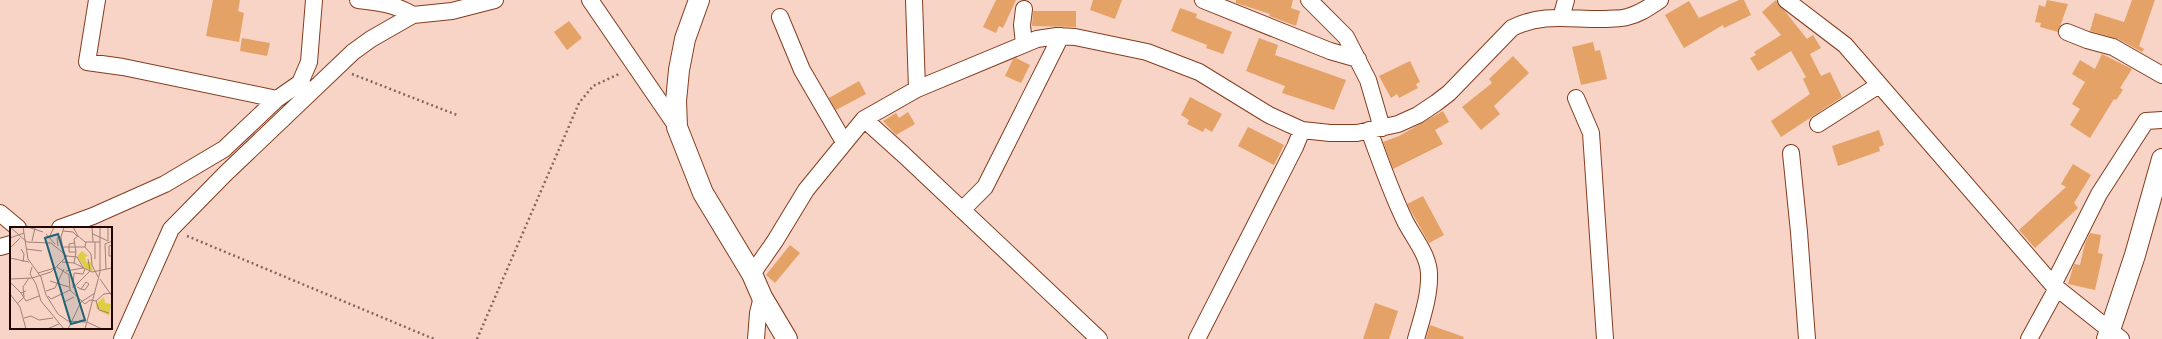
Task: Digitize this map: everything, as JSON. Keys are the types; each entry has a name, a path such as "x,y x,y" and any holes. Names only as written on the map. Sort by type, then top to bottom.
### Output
{"street":[{"path":"98,0 87,62 123,67 278,99"},
{"path":"122,339 172,229 305,88 309,62 314,0"},
{"path":"358,0 388,4 402,8 413,15"},
{"path":"63,227 92,216 165,184 224,149 278,99 305,88 340,64 371,39 413,15 452,11 495,0"},
{"path":"590,0 677,127 703,193 752,274 762,297 787,339"},
{"path":"677,127 676,100 679,70 685,39 699,0"},
{"path":"914,0 917,89"},
{"path":"1203,0 1330,51 1358,59"},
{"path":"1309,0 1346,37 1368,80 1375,129 1391,190 1405,221 1424,256 1429,272 1427,297 1416,339"},
{"path":"1561,18 1566,0"},
{"path":"752,274 775,241 806,190 864,119 917,89 1037,39 1061,36 1092,40 1140,50 1199,72 1269,115 1302,130 1330,133 1375,129 1418,115 1450,93 1512,28 1536,18 1626,18 1642,12 1660,0"},
{"path":"1786,0 1845,45 2055,286 2113,336 2162,159"},
{"path":"1024,9 1022,25 1024,44"},
{"path":"780,16 802,70 844,142"},
{"path":"2067,32 2087,40 2112,47 2162,75"},
{"path":"962,210 985,187 1061,36"},
{"path":"1818,124 1879,85"},
{"path":"1576,98 1591,133 1605,339"},
{"path":"864,119 1099,339"},
{"path":"2029,339 2099,194 2146,121 2162,120"},
{"path":"1197,339 1295,147 1302,130"},
{"path":"1791,153 1807,339"},
{"path":"0,213 17,227"},
{"path":"0,246 10,244"},
{"path":"756,339 758,313 762,297"}],"path":[{"path":"340,64 353,75 457,115"},
{"path":"477,339 579,103 593,86 635,65"},
{"path":"172,229 434,339"}],"building":[{"path":"213,0 240,0 238,11 244,13 239,42 206,36"},
{"path":"996,0 1016,0 1003,28 999,26 996,33 983,27"},
{"path":"1093,0 1122,0 1115,19 1090,10"},
{"path":"1236,0 1293,0 1291,8 1300,11 1296,26 1269,16 1270,14 1236,3"},
{"path":"1739,0 1744,0 1751,15 1724,28 1723,25 1684,48 1665,15 1689,1 1699,18"},
{"path":"1776,0 1807,39 1813,35 1821,48 1810,54 1821,76 1830,72 1842,97 1781,137 1771,121 1810,94 1803,79 1806,77 1791,51 1758,71 1750,58 1756,55 1754,52 1781,35 1762,12"},
{"path":"2047,0 2068,4 2058,32 2040,27 2041,23 2035,22 2039,5 2045,7"},
{"path":"2132,0 2155,0 2139,46 2144,49 2142,52 2118,39 2090,31 2095,13 2124,22"},
{"path":"1180,8 1197,14 1196,18 1232,32 1223,54 1206,48 1207,45 1171,31"},
{"path":"1033,11 1076,11 1076,27 1032,26"},
{"path":"569,21 582,38 567,50 554,32"},
{"path":"242,38 270,43 267,56 240,51"},
{"path":"1259,38 1278,45 1275,55 1346,80 1334,110 1282,93 1285,86 1246,71"},
{"path":"1593,42 1595,51 1600,50 1607,79 1581,85 1572,47"},
{"path":"2102,54 2132,69 2120,88 2123,90 2116,100 2114,99 2090,138 2070,125 2080,109 2072,104 2085,82 2072,74 2080,60 2095,69"},
{"path":"1513,56 1529,73 1494,106 1500,114 1481,130 1462,107 1492,83 1489,79"},
{"path":"1016,58 1030,65 1021,83 1005,76 1013,59"},
{"path":"1410,61 1420,82 1416,84 1418,88 1399,98 1397,94 1391,98 1379,76"},
{"path":"859,81 866,94 836,110 829,98"},
{"path":"1190,97 1222,114 1212,132 1205,128 1203,132 1187,124 1189,120 1181,115"},
{"path":"1443,111 1449,122 1435,130 1443,144 1393,169 1383,142 1399,136"},
{"path":"908,112 915,124 896,135 883,121 896,113 899,118"},
{"path":"1248,127 1284,145 1274,165 1238,146"},
{"path":"1879,130 1884,145 1879,147 1880,151 1838,166 1832,146"},
{"path":"2073,164 2091,175 2074,203 2078,208 2035,248 2019,230 2066,187 2061,184"},
{"path":"1423,196 1444,235 1429,243 1407,204"},
{"path":"2090,233 2101,235 2098,253 2103,254 2095,290 2068,284 2074,264 2080,265 2085,243"},
{"path":"790,245 800,253 775,283 766,275"},
{"path":"1375,303 1398,311 1389,339 1363,339"},
{"path":"1430,325 1464,337 1463,339 1426,339"}]}
